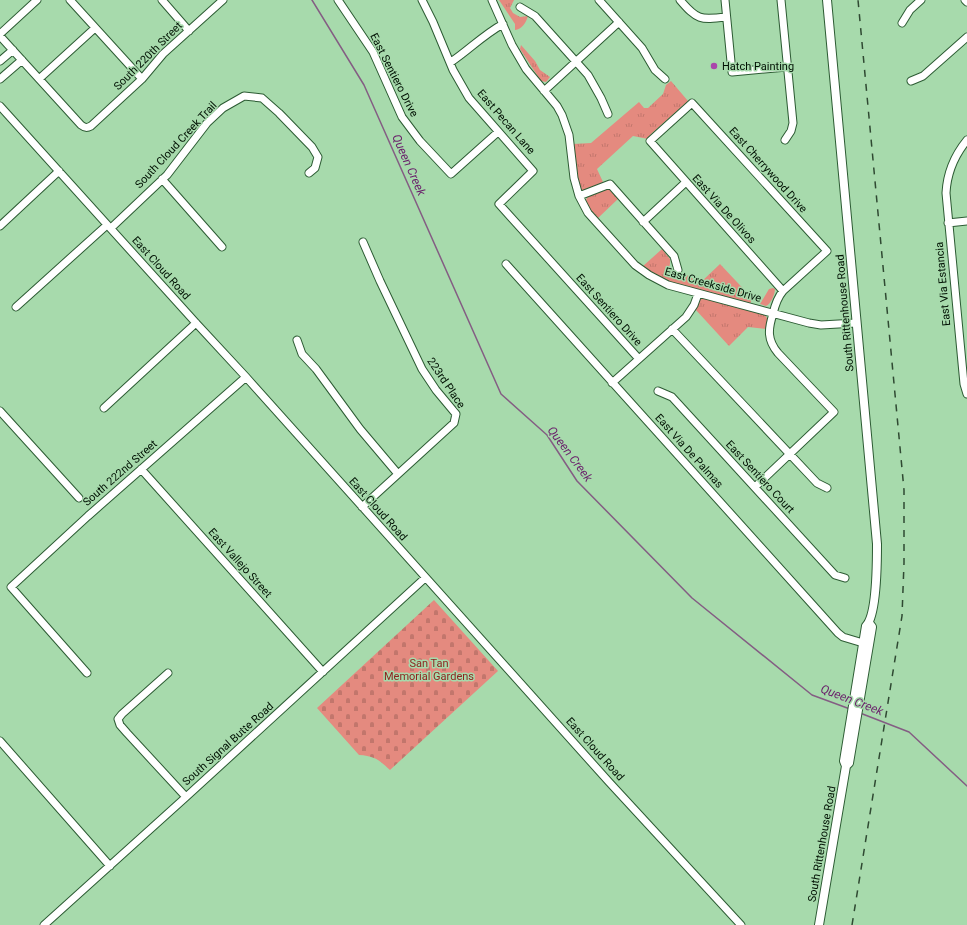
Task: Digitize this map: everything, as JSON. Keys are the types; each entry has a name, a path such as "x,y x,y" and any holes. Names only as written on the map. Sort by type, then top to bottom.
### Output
{"main road":[{"name":"South Rittenhouse Road","path":"827,0 877,544 875,592 869,623 866,626 863,642 860,682"},
{"name":"South Rittenhouse Road","path":"819,925 846,766 849,763 853,724 860,682 872,627 869,623"}],"street":[{"path":"37,0 0,35 39,79 95,28"},
{"path":"70,0 142,79"},
{"path":"162,0 189,31"},
{"name":"South 220th Street","path":"39,79 81,125 84,127 91,126 142,79 163,54 223,0"},
{"name":"East Sentiero Drive","path":"338,0 373,52 402,117 420,141 451,174 498,132"},
{"name":"East Pecan Lane","path":"422,0 454,70 469,98 533,171 498,204"},
{"name":"East Creekside Drive","path":"492,0 522,63 557,106 566,125 574,178 579,196 588,212 640,269 668,285 816,325 856,323"},
{"path":"599,0 642,48 654,70 665,80"},
{"path":"680,0 691,13 700,18 710,19 726,17"},
{"path":"725,0 732,72 787,67"},
{"path":"781,0 793,123 791,131 784,140"},
{"path":"902,23 910,10 921,0"},
{"path":"520,7 535,16 588,75 608,114"},
{"path":"544,91 619,22"},
{"path":"451,62 467,52 488,32 503,24"},
{"path":"911,82 924,76 967,37"},
{"path":"0,61 12,50"},
{"path":"2,74 22,60"},
{"name":"South Cloud Creek Trail","path":"16,307 162,179 207,123 223,108 244,96 262,98 312,147 318,157 315,168 309,173"},
{"name":"East Via De Olivos","path":"692,103 650,141 783,291"},
{"name":"East Cherrywood Drive","path":"692,103 827,251 783,291"},
{"name":"East Cloud Road","path":"0,106 246,377 604,776 741,925"},
{"name":"East Via Estancia","path":"967,140 958,153 949,172 946,193 964,384 967,394"},
{"path":"0,226 59,172"},
{"path":"162,179 222,246"},
{"path":"643,222 686,182"},
{"path":"579,196 610,184 674,256 678,270"},
{"name":"East Sentiero Drive","path":"498,204 639,359"},
{"path":"948,223 967,221"},
{"name":"223rd Place","path":"362,507 454,423 456,419 456,414 436,390 422,369 389,302 363,242"},
{"name":"East Via De Palmas","path":"506,264 838,633 843,637 863,642"},
{"path":"755,487 834,412 770,342 769,333 773,313 779,296 783,291"},
{"path":"612,383 686,317 694,305 698,294"},
{"path":"104,408 196,323"},
{"path":"672,329 816,483 827,488"},
{"path":"297,340 302,354 316,369 360,429 398,474"},
{"name":"South 222nd Street","path":"87,673 11,587 88,516 246,377"},
{"name":"East Sentiero Court","path":"658,391 672,397 835,575 845,578"},
{"path":"0,411 79,498"},
{"name":"East Vallejo Street","path":"141,470 323,672"},
{"name":"South Signal Butte Road","path":"44,925 425,578"},
{"path":"168,673 122,714 118,720 120,725 127,733 186,797"},
{"path":"0,741 110,866"}],"green space":[{"path":"499,0 514,0 510,8 513,13 520,17 528,16 522,27 515,30 515,24"},
{"path":"521,45 535,61 540,70 550,77 546,82 541,81 520,49"},
{"path":"671,81 688,101 651,134 648,139 633,136 597,169 603,182 582,193 578,183 573,144 591,143 639,102 644,108 648,108 663,94 666,85"},
{"path":"608,188 619,198 597,219 587,205 586,200 588,196"},
{"path":"662,249 670,259 669,271 675,278 683,279 687,275 700,283 720,264 752,298 750,305 670,282 642,267"},
{"path":"769,289 775,289 770,303 766,306 760,304"},
{"path":"702,298 765,315 768,320 766,329 748,327 729,346 695,309 698,301"},
{"name":"San Tan Memorial Gardens","path":"434,600 498,671 390,770 376,759 369,756 359,755 317,708"}],"waterway":[{"name":"Queen Creek","path":"312,0 364,85 501,394 547,435 577,481 692,598 812,695 850,709"},
{"name":"Queen Creek","path":"860,713 909,732 967,786"}],"railway":[{"path":"852,925 902,616 904,563 904,490 858,0"}],"place":[{"name":"Hatch Painting","path":"714,66"}]}
